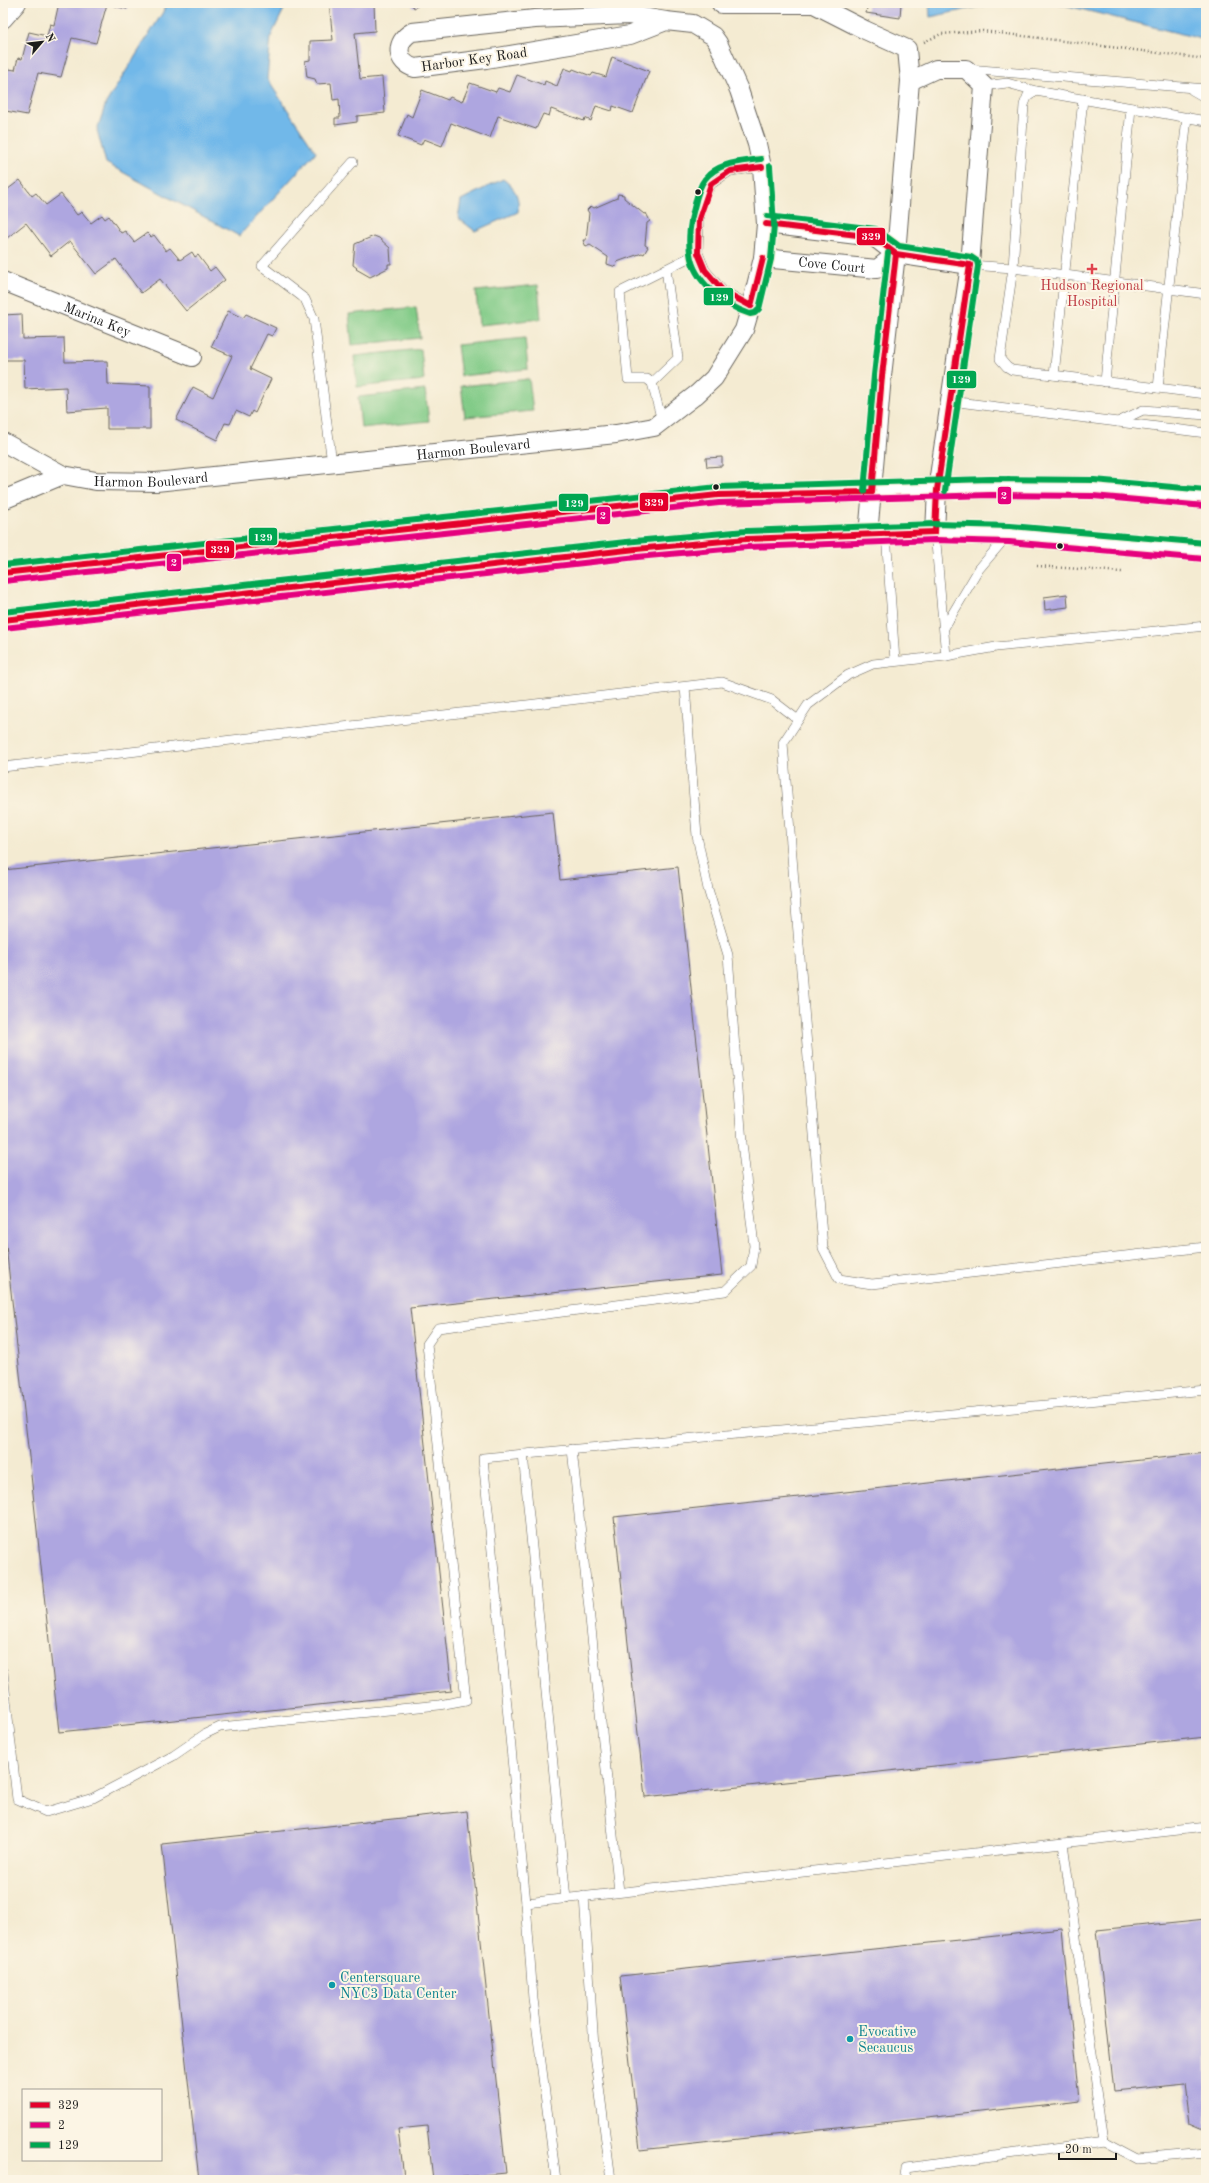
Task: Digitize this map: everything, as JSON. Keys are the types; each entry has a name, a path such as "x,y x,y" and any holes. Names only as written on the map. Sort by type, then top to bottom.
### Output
{"main road":[{"path":"3,573 718,495 872,492 990,487 1093,488 1206,498"},
{"path":"3,620 636,549 746,539 935,532 1008,534 1206,551"}],"street":[{"path":"3,18 17,3"},
{"path":"721,4 814,4 907,49 910,81 896,254 882,376 872,492 877,534"},
{"name":"Harbor Key Road","path":"666,22 630,35 486,59 421,68 409,66 400,50 399,44 402,39 412,32 535,19 629,15 666,22 693,24 712,36 718,42 739,90 755,138 762,167"},
{"path":"910,81 936,69 966,69 984,86 970,265 937,490 935,532"},
{"name":"Harmon Boulevard","path":"3,442 63,475 96,481 156,482 616,434 654,427 714,378 744,330 763,258 766,224 762,167"},
{"path":"766,224 874,237 896,254 970,265"},
{"name":"Cove Court","path":"763,258 877,269 896,254"},
{"name":"Marina Key","path":"3,281 192,357"},
{"path":"3,500 63,475"}],"lane":[{"path":"966,69 1206,90"},
{"path":"984,86 1007,83 1036,91 1206,121"},
{"path":"1189,88 1206,98"},
{"path":"1036,91 1028,95 1024,106 1013,268 1000,358 1007,367 1012,370 1206,394"},
{"path":"1054,376 1083,99"},
{"path":"1105,382 1116,282 1131,108"},
{"path":"1158,388 1170,289 1187,117"},
{"path":"332,464 314,319 304,299 262,266 353,162"},
{"path":"751,306 723,292 705,270 698,253 699,219 704,200 711,184 730,171 762,167"},
{"path":"662,421 652,383 647,379 628,380 620,292 698,253"},
{"path":"970,265 1013,268 1206,294"},
{"path":"652,383 678,358 666,269"},
{"path":"950,400 1206,433"},
{"path":"1118,422 1143,410 1206,416"},
{"path":"935,532 946,656"},
{"path":"877,534 895,661"},
{"path":"944,628 979,568 1008,534"},
{"path":"1206,626 996,647 946,656 873,664 848,676 808,705 784,743 823,1248 839,1279 872,1284 1206,1247"},
{"path":"3,767 722,682 772,700 798,720"},
{"path":"3,1672 17,1799 46,1812 93,1798 173,1756 205,1734 220,1727 439,1706 466,1700 426,1344 438,1328 725,1291 751,1266 754,1246 742,1143 728,955 708,889 697,836 686,687"},
{"path":"556,2180 533,1999 526,1903 483,1458 1206,1390"},
{"path":"572,1449 619,1892"},
{"path":"523,1454 566,1899"},
{"path":"526,1903 1206,1827"},
{"path":"1063,1843 1104,2141"},
{"path":"584,1896 594,2048 611,2180"},
{"path":"904,2180 906,2168 1104,2141 1138,2159 1206,2153"}],"path":[{"path":"907,49 941,34 983,31 1206,59"},
{"path":"1037,566 1122,572"}],"green space":[{"path":"538,285 541,319 479,325 476,291"},
{"path":"416,307 420,338 352,345 349,314"},
{"path":"525,338 528,369 461,376 457,345"},
{"path":"421,349 424,380 357,387 354,356"},
{"path":"529,379 533,411 465,417 461,386"},
{"path":"425,390 429,421 361,428 358,397"}],"water":[{"path":"166,3 287,3 271,36 267,79 316,152 239,236 106,163 97,130 106,103 163,12"},
{"path":"929,3 997,3 930,17"},
{"path":"1056,3 1206,3 1206,40"},
{"path":"503,179 514,189 516,193 518,212 475,231 458,218 461,200"}],"building":[{"path":"59,3 128,3 127,9 107,4 96,43 72,38 61,77 38,73 27,115 6,111 3,120 3,68 15,70 18,58 22,59 29,32 47,36 50,24 54,25"},
{"path":"329,3 374,3 375,31 355,33 360,79 382,77 385,113 357,116 357,122 335,125 335,118 340,118 339,99 333,100 331,83 317,84 315,79 307,77 305,61 310,60 310,41 333,40"},
{"path":"411,3 422,3 414,8"},
{"path":"868,3 901,3 900,18 866,13"},
{"path":"612,57 649,71 633,113 613,106 612,111 596,106 591,121 585,118 584,121 551,109 549,116 543,114 536,129 498,116 490,138 451,123 442,146 424,139 421,145 398,136 407,114 412,117 422,90 448,100 450,97 462,102 470,83 496,92 498,88 510,92 517,75 544,85 545,81 557,86 564,68 572,71 573,69 591,76 593,73 606,77"},
{"path":"20,180 32,196 36,193 46,205 61,194 77,215 82,212 91,223 102,215 105,219 109,216 121,233 125,231 134,242 147,233 151,237 154,235 166,251 170,248 180,260 192,252 195,257 198,255 210,271 215,267 225,280 186,311 160,279 141,293 116,259 96,274 70,241 51,256 26,223 7,238 3,233 3,193"},
{"path":"618,194 624,195 624,198 644,214 646,213 650,221 647,223 645,245 648,247 644,254 642,253 617,262 616,267 607,264 608,257 590,245 586,247 583,240 586,240 589,213 587,210 591,206 594,208 617,198"},
{"path":"374,236 379,238 390,248 391,264 388,264 388,268 370,277 356,269 357,268 353,265 355,244"},
{"path":"228,311 243,318 246,314 276,328 272,336 267,334 250,369 271,379 255,413 252,411 249,417 236,411 230,424 225,423 217,440 176,420 193,387 213,397 232,356 211,347"},
{"path":"22,314 23,339 64,338 65,362 107,361 108,384 150,386 150,429 107,429 107,408 67,411 66,387 25,389 24,360 3,360 3,315"},
{"path":"722,457 722,466 707,467 706,458"},
{"path":"1067,594 1068,607 1045,610 1044,597"},
{"path":"553,812 560,880 678,867 722,1275 410,1308 452,1691 59,1732 3,1218 3,870"},
{"path":"1206,1453 1206,1737 645,1797 614,1517"},
{"name":"Centersquare NYC3 Data Center","path":"467,1811 506,2173 433,2180 427,2126 398,2129 404,2177 377,2180 199,2180 162,1844"},
{"path":"1206,1919 1206,2130 1190,2123 1185,2084 1114,2091 1097,1930"},
{"name":"Evocative Secaucus","path":"1062,1929 1079,2101 640,2150 620,1976"}],"transit line":[{"name":"129","path":"761,159 730,164 710,173 701,185 698,193 693,213 689,242 692,263 704,282 721,299 750,314 755,313 759,309 771,259 774,225 770,166"},
{"name":"329","path":"751,306 723,291 705,270 698,253 699,219 711,184 730,171 762,167"},
{"name":"129","path":"767,216 876,229 899,246 971,257 977,261 978,266 945,491"},
{"name":"329","path":"766,224 874,237 896,254 970,265"},
{"name":"129","path":"864,491 874,375 888,253"},
{"name":"329","path":"872,492 882,376 896,254"},
{"name":"329","path":"751,306 763,258"},
{"name":"329","path":"935,532 937,490 970,265"},
{"name":"129","path":"3,565 718,487 990,479 1094,480 1206,490"},
{"name":"329","path":"3,573 718,495 872,492"},
{"name":"2","path":"4,581 719,503 990,495 1093,496 1205,506"},
{"name":"129","path":"3,612 635,541 746,531 935,524 1010,526 1206,543"},
{"name":"329","path":"3,620 636,549 746,539 935,532"},
{"name":"2","path":"4,628 637,557 747,547 935,540 1009,542 1205,559"}],"place":[{"name":"Hudson Regional Hospital","path":"1092,269"},
{"name":"Centersquare NYC3 Data Center","path":"332,1985"},
{"name":"Evocative Secaucus","path":"850,2039"}]}
